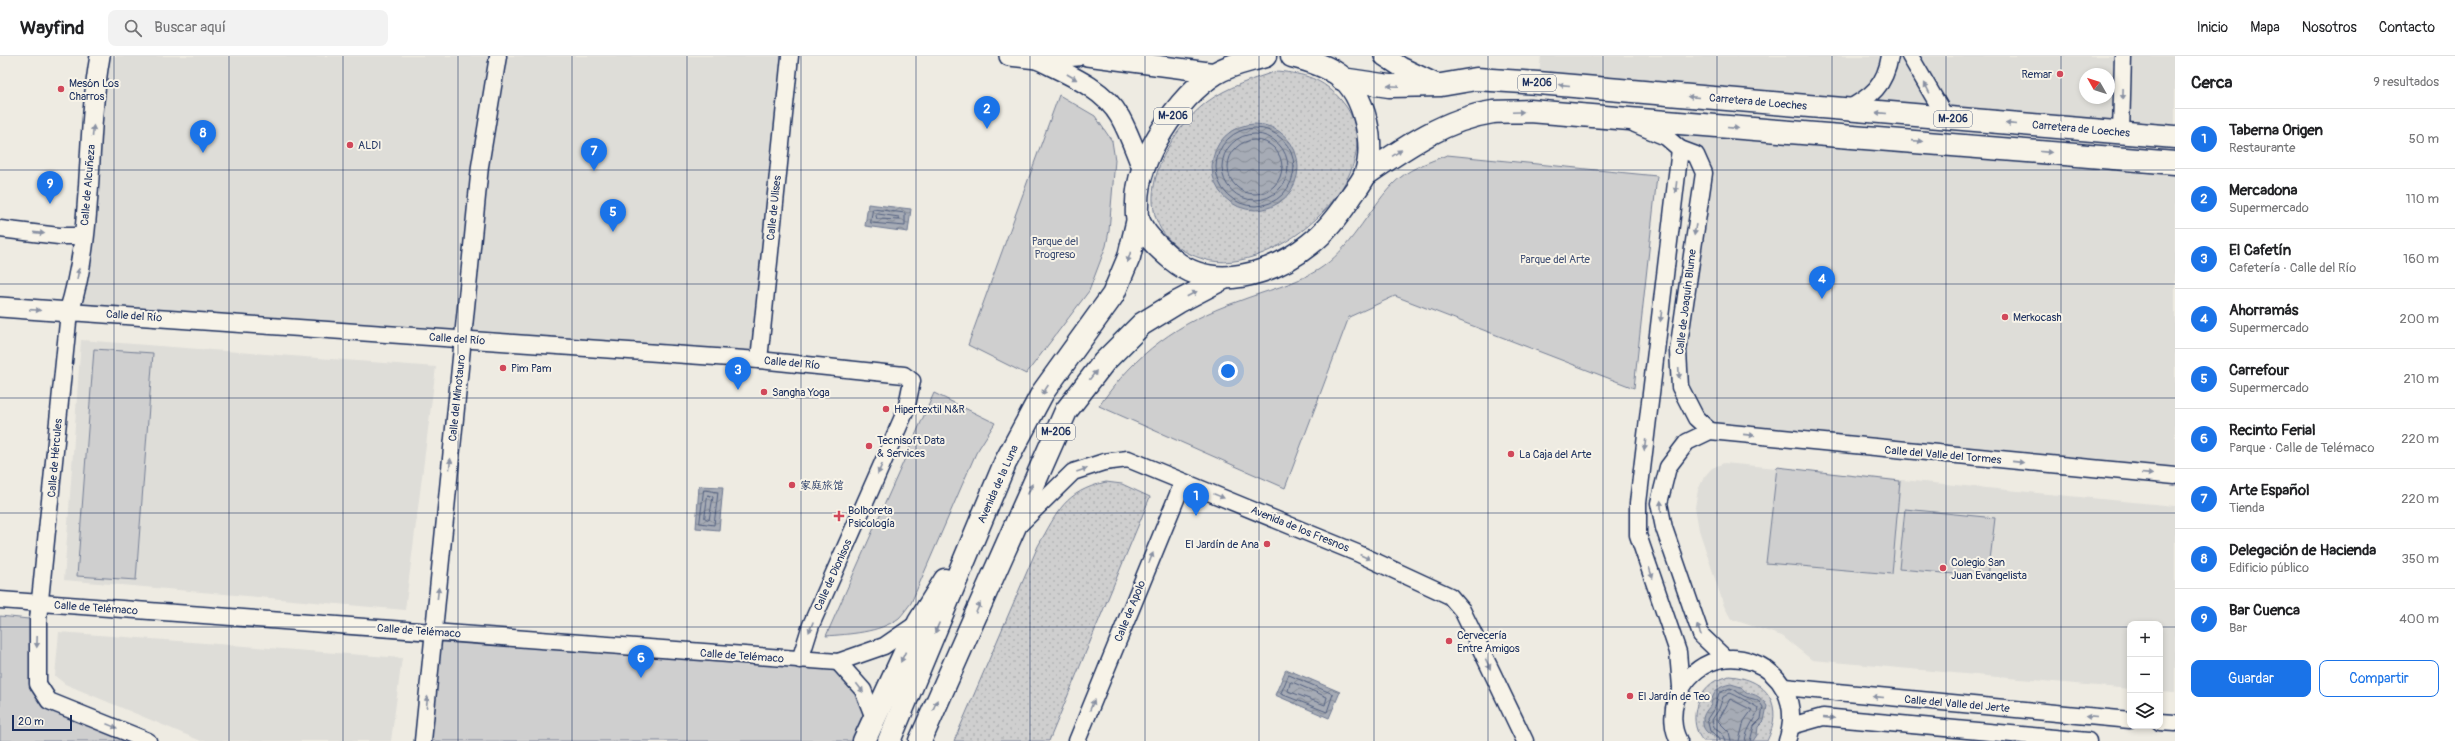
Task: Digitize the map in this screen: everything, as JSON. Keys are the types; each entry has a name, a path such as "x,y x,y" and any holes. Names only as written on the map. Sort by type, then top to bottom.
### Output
{"main road":[{"name":"M-206","path":"1265,56 1228,65 1185,100 1160,132 1142,168 1137,193 1138,219 1156,245 1178,264 1198,274 1222,279 1249,275 1282,262 1311,244 1342,210 1365,175 1417,140 1463,119 1494,112 1530,111 2175,163"},
{"name":"M-206","path":"1292,56 1312,61 1340,77 1361,104 1370,138 1365,175"},
{"name":"Carretera de Loeches","path":"1340,77 1389,86 1441,85 1476,79 2121,133 2175,136"},
{"name":"Avenida de la Luna","path":"890,741 1005,463 1043,392 1113,295 1129,257 1138,219"},
{"name":"M-206","path":"920,741 1066,411 1104,362 1142,324 1222,279"},
{"path":"864,741 919,622 982,519"}],"street":[{"name":"Calle del Minotauro","path":"423,741 480,166 498,56"},
{"name":"Calle de Ulises","path":"758,360 790,56"},
{"path":"1009,56 1037,59 1077,56"},
{"path":"1087,56 1228,65"},
{"path":"1328,56 1340,77"},
{"path":"1384,56 1401,67 1441,85"},
{"path":"1846,110 1869,97 1881,83 1890,56"},
{"path":"1910,56 1933,100 1946,118"},
{"path":"2121,133 2123,56"},
{"name":"Calle de Alcuñeza","path":"69,312 78,277 83,236 98,57"},
{"path":"1037,59 1073,77 1103,97 1119,116 1142,168"},
{"name":"Calle de Joaquín Blume","path":"1624,119 1666,137 1680,148 1696,155 1704,172 1678,350 1680,387 1696,418 1710,431"},
{"path":"1680,148 1638,510 1638,535 1678,652 1681,688"},
{"path":"0,229 59,236 83,236"},
{"name":"Calle del Río","path":"0,307 758,360 889,372 904,375 912,380"},
{"name":"Calle de Hércules","path":"69,312 37,644 38,684 49,701 148,741"},
{"name":"Calle de Dionisos","path":"800,660 811,625 906,410 912,380"},
{"path":"1710,431 1687,442 1668,467 1659,503 1664,528 1701,635 1725,658"},
{"name":"Calle del Valle del Tormes","path":"1710,431 2175,476"},
{"name":"Avenida de los Fresnos","path":"1012,533 1073,472 1104,462 1128,459 1357,553 1450,596 1462,610 1525,741"},
{"name":"Calle de Apolo","path":"1078,741 1183,482"},
{"name":"Calle de Telémaco","path":"0,600 838,662 884,646 919,622"},
{"path":"1674,740 1673,722 1675,704 1681,688 1692,674 1707,664 1725,658 1742,658 1759,664 1774,674 1784,687 1791,706 1792,726 1787,741"},
{"path":"838,662 863,690 874,718"},
{"name":"Calle del Valle del Jerte","path":"1784,687 2127,720"},
{"path":"1792,726 1822,717 2088,741"},
{"path":"2163,722 2175,723"}],"shaded area":[{"path":"100,56 790,56 759,360 69,312"},
{"path":"1541,56 2175,56 2175,137 1538,83"},
{"path":"1624,119 2175,163 2175,476 1710,431 1680,387 1704,173 1696,155"},
{"path":"81,340 436,367 405,610 64,580"},
{"name":"Colegio San Juan Evangelista","path":"1724,463 2175,506 2175,693 2163,692 2163,621 2127,621 2127,689 1812,660 1782,636 1731,619 1724,606 1699,530 1695,507 1698,490 1704,477 1712,468"},
{"path":"59,632 402,658 391,741 201,741 65,684 55,676"}],"green space":[{"path":"1277,71 1312,78 1327,87 1341,100 1355,128 1355,157 1343,186 1322,214 1294,237 1263,253 1232,261 1203,259 1177,246 1161,229 1154,208 1154,186 1161,162 1173,140 1188,119 1207,102 1223,92 1250,80"},
{"name":"Parque del Progreso","path":"1059,95 1095,116 1112,141 1115,160 1109,231 1106,246 1089,291 1026,374 968,345"},
{"name":"Parque del Arte","path":"1447,155 1657,176 1634,388 1395,296 1349,317 1285,488 1099,406 1113,387 1143,355 1178,329 1217,309 1290,283 1318,270 1340,252 1398,179 1418,167"},
{"path":"94,349 153,353 136,580 77,576"},
{"path":"934,393 995,423 976,453 911,603 904,613 891,623 873,630 826,636"},
{"path":"1777,467 1900,481 1892,574 1766,563"},
{"path":"1106,482 1122,484 1150,497 1049,741 954,741 1038,546 1051,523 1057,513 1071,497 1080,491"},
{"path":"1905,509 1995,518 1988,577 1899,569"},
{"path":"0,616 38,620 37,644 49,701 148,741 0,741"},
{"path":"434,632 833,661 874,718 864,741 423,741"},
{"path":"1729,676 1743,678 1754,682 1769,696 1773,706 1774,716 1772,728 1767,741 1703,741 1698,734 1695,717 1698,701 1708,686 1715,681"}],"water":[{"path":"1255,124 1271,128 1285,137 1294,151 1298,167 1294,183 1285,197 1271,206 1255,210 1239,206 1225,197 1216,183 1212,167 1216,151 1225,137 1239,128"},
{"path":"868,204 911,209 908,232 865,226"},
{"path":"699,486 723,487 719,530 696,528"},
{"path":"1286,669 1340,692 1329,718 1275,695"},
{"path":"1731,684 1741,687 1746,693 1758,696 1767,706 1764,721 1758,727 1757,735 1753,741 1723,739 1709,734 1705,730 1703,718 1711,705 1714,694 1719,688"}],"place":[{"name":"Remar","path":"2060,74"},
{"name":"Mesón Los Charros","path":"61,89"},
{"name":"Mercadona","path":"987,129"},
{"name":"ALDI","path":"350,145"},
{"name":"Delegación de Hacienda","path":"203,153"},
{"name":"Arte Español","path":"594,171"},
{"name":"Bar Cuenca","path":"50,204"},
{"name":"Carrefour","path":"613,232"},
{"name":"Ahorramás","path":"1822,299"},
{"name":"Merkocash","path":"2005,317"},
{"name":"Pim Pam","path":"503,368"},
{"name":"El Cafetín","path":"738,390"},
{"name":"Sangha Yoga","path":"764,392"},
{"name":"Hipertextil N&R","path":"886,409"},
{"name":"Tecnisoft Data & Services","path":"869,446"},
{"name":"La Caja del Arte","path":"1511,454"},
{"name":"家庭旅馆","path":"792,485"},
{"name":"Bolboreta Psicología","path":"839,516"},
{"name":"Taberna Origen","path":"1196,516"},
{"name":"El Jardín de Ana","path":"1267,544"},
{"name":"Colegio San Juan Evangelista","path":"1943,568"},
{"name":"Cervecería Entre Amigos","path":"1449,641"},
{"name":"Recinto Ferial","path":"641,678"},
{"name":"El Jardín de Teo","path":"1630,696"}]}
